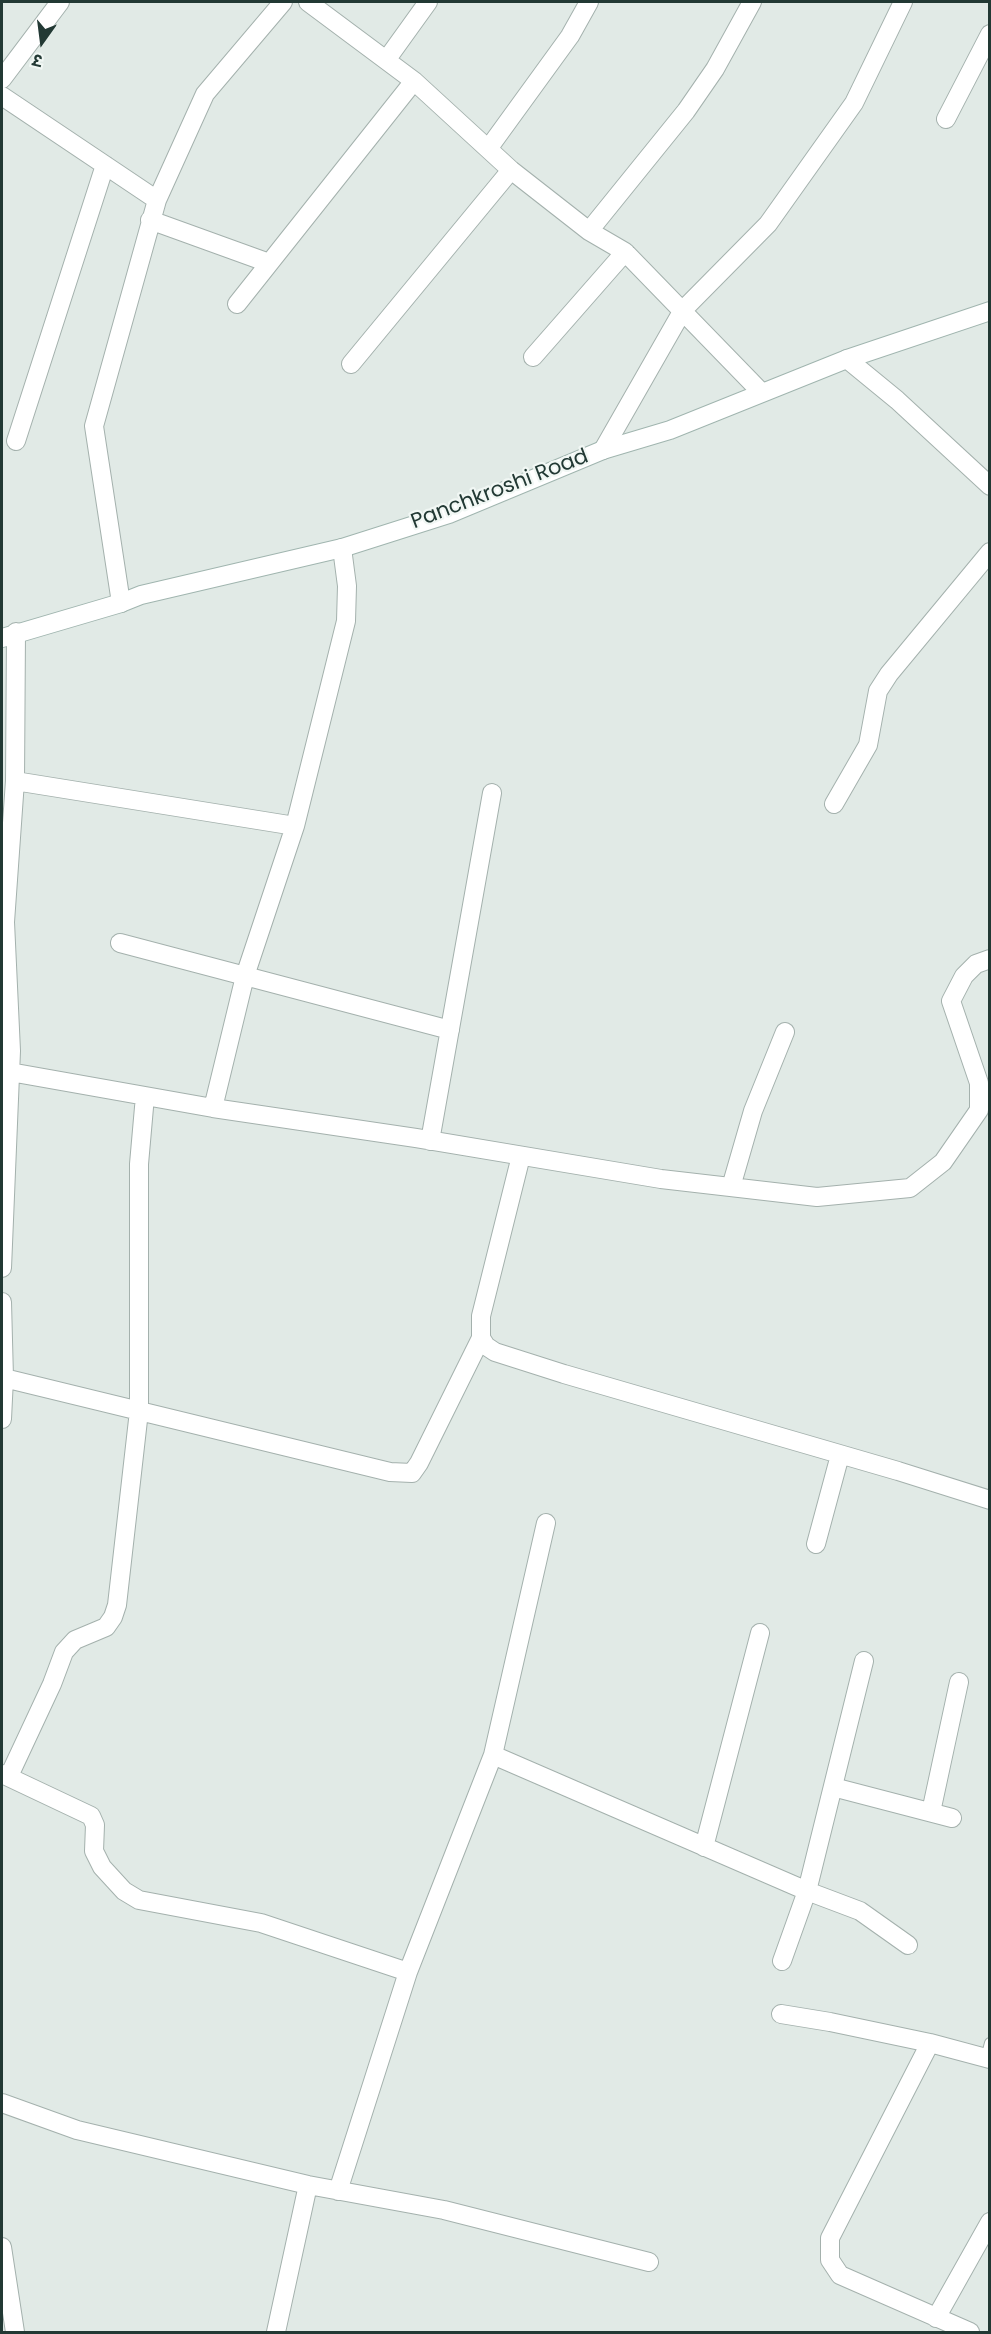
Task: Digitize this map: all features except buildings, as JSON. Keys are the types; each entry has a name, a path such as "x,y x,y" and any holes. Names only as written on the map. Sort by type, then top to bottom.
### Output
{"street":[{"path":"2,79 60,2"},
{"path":"121,603 94,426 157,200 205,94 283,2"},
{"path":"308,2 414,81 512,170 589,231 625,252 760,392"},
{"path":"387,60 429,2"},
{"path":"488,149 570,36 589,2"},
{"path":"589,231 686,111 715,69 752,2"},
{"path":"603,450 683,310 768,224 854,103 903,2"},
{"path":"946,119 990,34"},
{"path":"237,304 414,81"},
{"path":"2,96 157,200"},
{"path":"16,441 105,165"},
{"path":"351,364 512,170"},
{"path":"150,220 269,263"},
{"path":"533,357 625,252"},
{"name":"Panchkroshi Road","path":"9,635 121,603 141,595 342,548 448,514 603,450 669,430 847,359 990,311"},
{"path":"847,359 897,400 990,486"},
{"path":"213,1108 245,976 295,826 346,621 347,586 342,548"},
{"path":"834,804 868,745 878,691 889,674 990,552"},
{"path":"2,1268 10,1072 4,943 15,782 9,635"},
{"path":"15,782 295,826"},
{"path":"430,1141 492,793"},
{"path":"120,943 450,1030"},
{"path":"10,1072 213,1108 661,1179 817,1197 910,1188 943,1162 984,1112 979,1083 951,1001 964,976 976,964 990,959"},
{"path":"731,1187 753,1111 785,1032"},
{"path":"145,1096 139,1164 139,1411 117,1605 106,1627 75,1640 64,1652 52,1684 5,1775 90,1816 96,1825 94,1851 102,1867 124,1891 139,1900 261,1923 408,1972"},
{"path":"4,1378 390,1472 412,1473 481,1338 482,1317 521,1156"},
{"path":"2,1302 4,1378 2,1419"},
{"path":"481,1338 486,1346 505,1355 990,1500"},
{"path":"816,1544 840,1455"},
{"path":"338,2191 408,1972 493,1755 546,1523"},
{"path":"704,1846 760,1633"},
{"path":"782,1961 807,1891 864,1661"},
{"path":"931,1812 959,1682"},
{"path":"493,1755 807,1891 860,1911 908,1945"},
{"path":"833,1787 952,1818"},
{"path":"781,2014 988,2053"},
{"path":"930,2043 830,2238 830,2260 840,2275 945,2325 970,2332"},
{"path":"2,2103 77,2130 308,2185 444,2210 649,2262"},
{"path":"276,2332 308,2185"},
{"path":"945,2325 990,2222"},
{"path":"2,2247 15,2332"}]}
